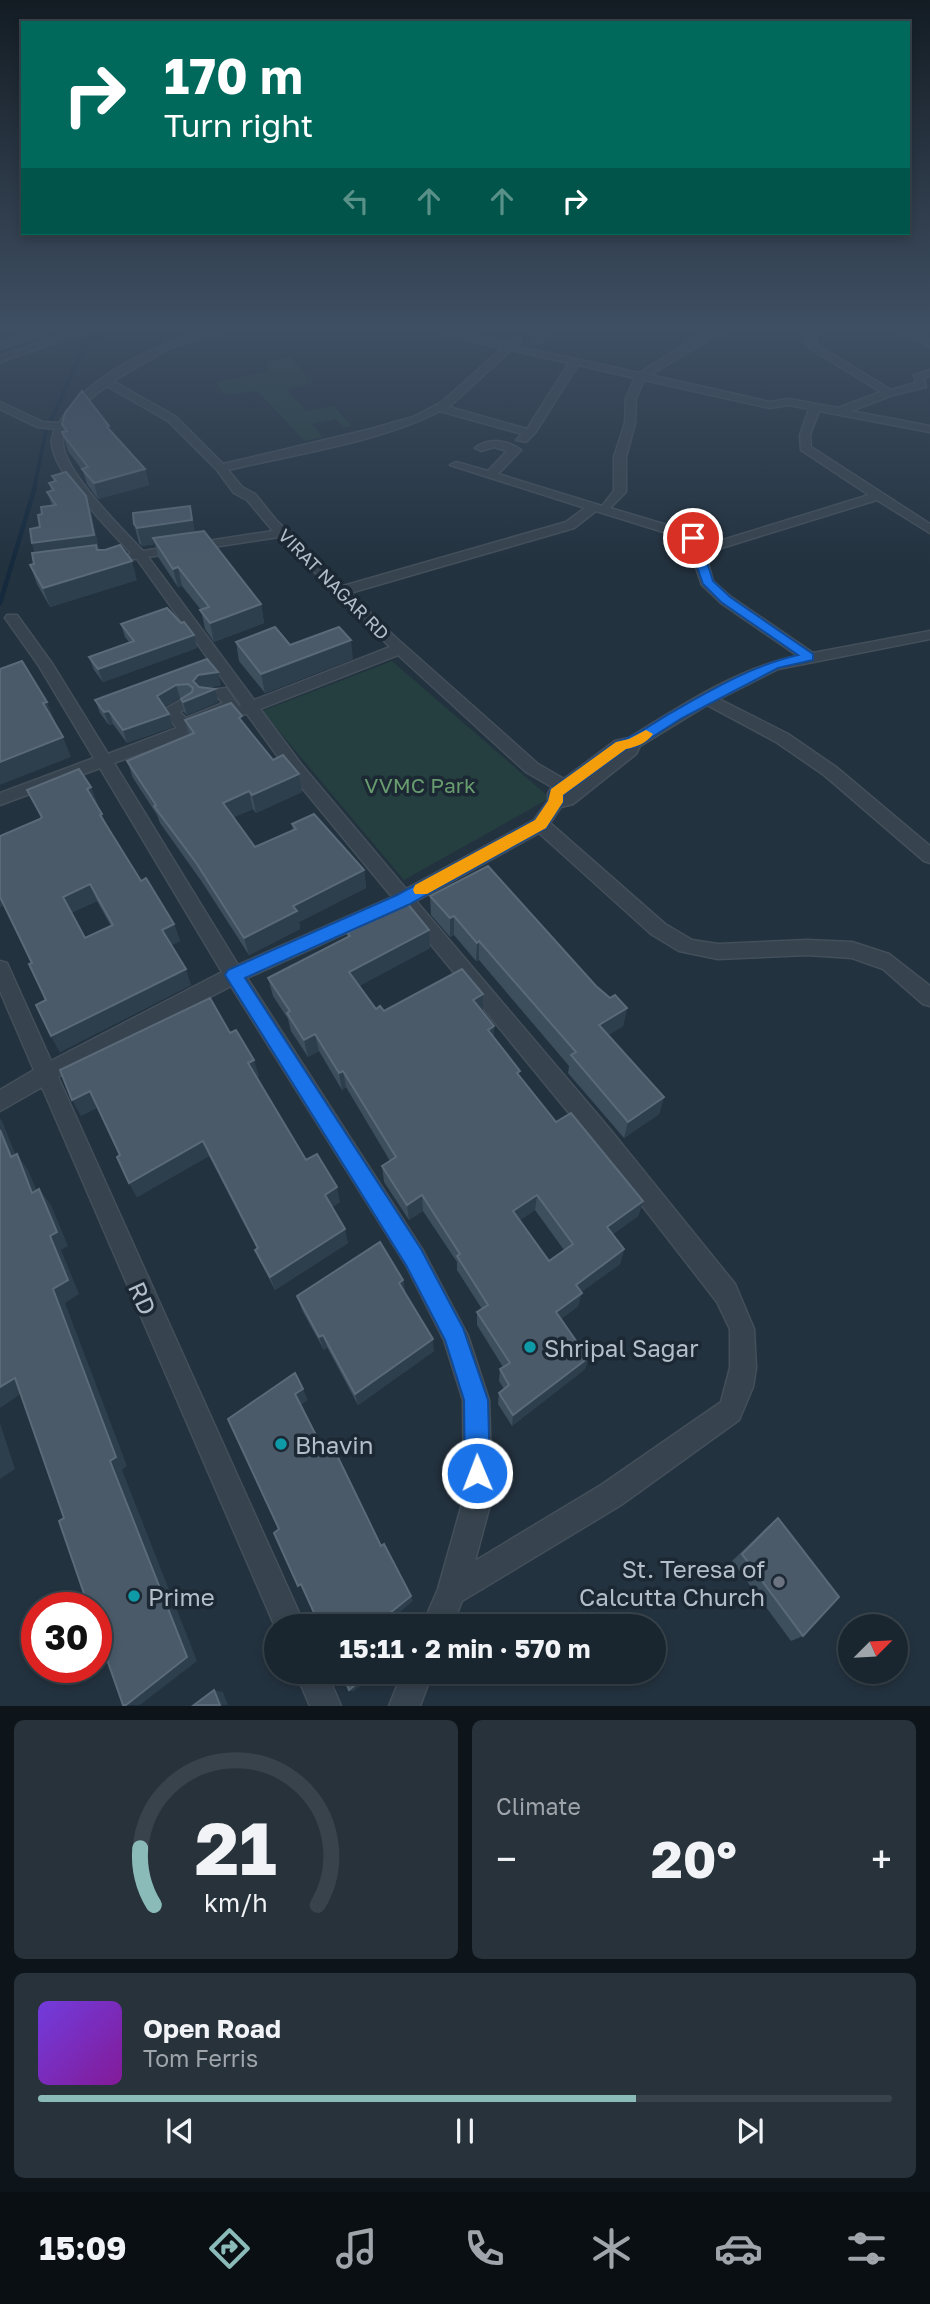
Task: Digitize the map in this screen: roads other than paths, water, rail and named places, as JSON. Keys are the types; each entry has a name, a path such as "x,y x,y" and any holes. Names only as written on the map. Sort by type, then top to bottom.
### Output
{"street":[{"path":"3,407 40,425 58,426"},
{"path":"76,407 58,426 56,434 57,448 65,466 121,536 140,555 239,709"},
{"path":"151,407 172,419 221,468 238,490 240,500 394,651 527,775 564,795"},
{"path":"221,468 374,432 441,408 526,437 546,407"},
{"path":"341,591 569,524 601,506 620,492 620,457 630,423 631,407"},
{"path":"930,429 814,407 805,435 805,448 930,529"},
{"path":"841,411 853,407"},
{"path":"481,448 494,443 515,450 492,473"},
{"path":"462,462 690,536 695,541 696,552 707,582 726,600 809,657"},
{"path":"696,552 881,495"},
{"path":"115,558 277,535"},
{"name":"VIRAT NAGAR RD","path":"277,535 341,591 394,651"},
{"path":"12,618 46,665 234,975 414,1257 455,1336 476,1400 478,1497 452,1591 442,1614"},
{"path":"0,1101 45,1074 234,975 402,900 540,824 564,795 630,750 633,743 708,699 774,665 930,635"},
{"path":"0,799 394,651"},
{"path":"206,694 221,691 295,768 402,900 600,1134 726,1293 742,1329 743,1368 740,1387 730,1411 611,1495 452,1591"},
{"path":"708,699 782,738 830,771 930,856"},
{"path":"186,703 172,710 183,725 239,709"},
{"path":"540,824 675,941 695,949 732,951 792,947 863,954 901,972 930,998"},
{"name":"RD","path":"0,970 285,1614"},
{"path":"316,1684 326,1706"},
{"path":"404,1706 413,1684"}],"waterway":[{"path":"50,423 57,407"},
{"path":"34,489 46,431"},
{"path":"0,603 35,487"}],"place":[{"name":"Shripal Sagar","path":"530,1347"},
{"name":"Bhavin","path":"281,1444"},
{"name":"St. Teresa of Calcutta Church","path":"779,1582"},
{"name":"Prime","path":"134,1596"}],"park label":[{"name":"VVMC Park","path":"420,785"}]}
